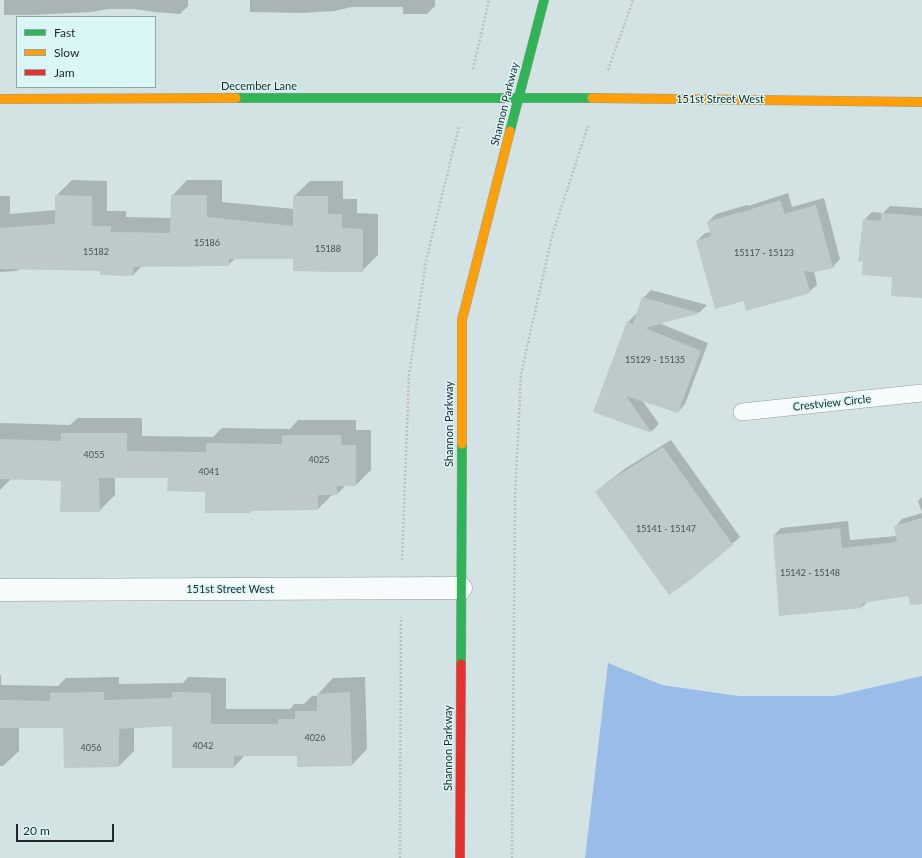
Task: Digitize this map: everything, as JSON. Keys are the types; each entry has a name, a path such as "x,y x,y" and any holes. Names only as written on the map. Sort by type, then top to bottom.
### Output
{"street":[{"name":"Shannon Parkway","path":"460,858 462,320 544,0"},
{"name":"December Lane","path":"0,99 518,98"},
{"name":"151st Street West","path":"518,98 922,102"},
{"name":"151st Street West","path":"0,590 461,588"}],"lane":[{"name":"Crestview Circle","path":"742,412 922,393"}],"path":[{"path":"400,858 401,588 409,375 426,261 489,0"},
{"path":"512,858 515,499 521,374 552,236 633,0"}],"water":[{"path":"608,663 662,685 738,696 835,696 922,676 922,858 585,858"}],"building":[{"path":"55,195 92,196 92,226 111,226 111,232 170,233 171,195 207,195 207,217 293,226 293,196 328,196 328,214 342,214 342,228 363,229 363,272 293,271 293,259 229,259 229,266 133,267 133,276 100,275 100,271 0,269 0,228 55,224"},
{"path":"780,200 785,214 816,205 833,268 815,272 804,271 810,293 746,311 744,301 715,309 696,241 711,236 707,222"},
{"path":"881,213 922,216 922,298 891,296 892,277 862,275 863,261 858,262 863,219 881,221"},
{"path":"642,297 700,313 645,328 701,351 678,413 626,396 652,433 593,412 627,321 633,324"},
{"path":"61,433 127,433 127,451 206,452 206,443 282,444 282,435 341,435 341,445 356,445 356,486 337,486 337,495 318,495 318,510 205,513 205,492 167,491 168,478 99,478 100,512 60,512 61,481 0,479 0,439 61,441"},
{"path":"663,447 733,545 689,581 669,595 595,492 617,476"},
{"path":"922,518 922,604 910,605 908,596 862,603 862,608 779,616 773,535 840,528 842,548 897,542 894,526"},
{"path":"104,692 104,700 172,698 172,692 211,693 211,724 278,724 278,719 295,719 295,711 317,711 317,694 350,692 352,766 297,767 297,756 234,756 234,768 172,768 172,726 119,729 119,767 64,768 63,728 0,728 0,700 50,701 50,693"}],"traffic: fast":[{"path":"510,131 544,0"},
{"path":"236,98 592,98"},
{"path":"461,664 462,444"}],"traffic: slow":[{"path":"0,99 236,98"},
{"path":"592,98 922,102"},
{"path":"462,444 462,320 510,131"}],"traffic: jam":[{"path":"460,858 461,664"}]}
